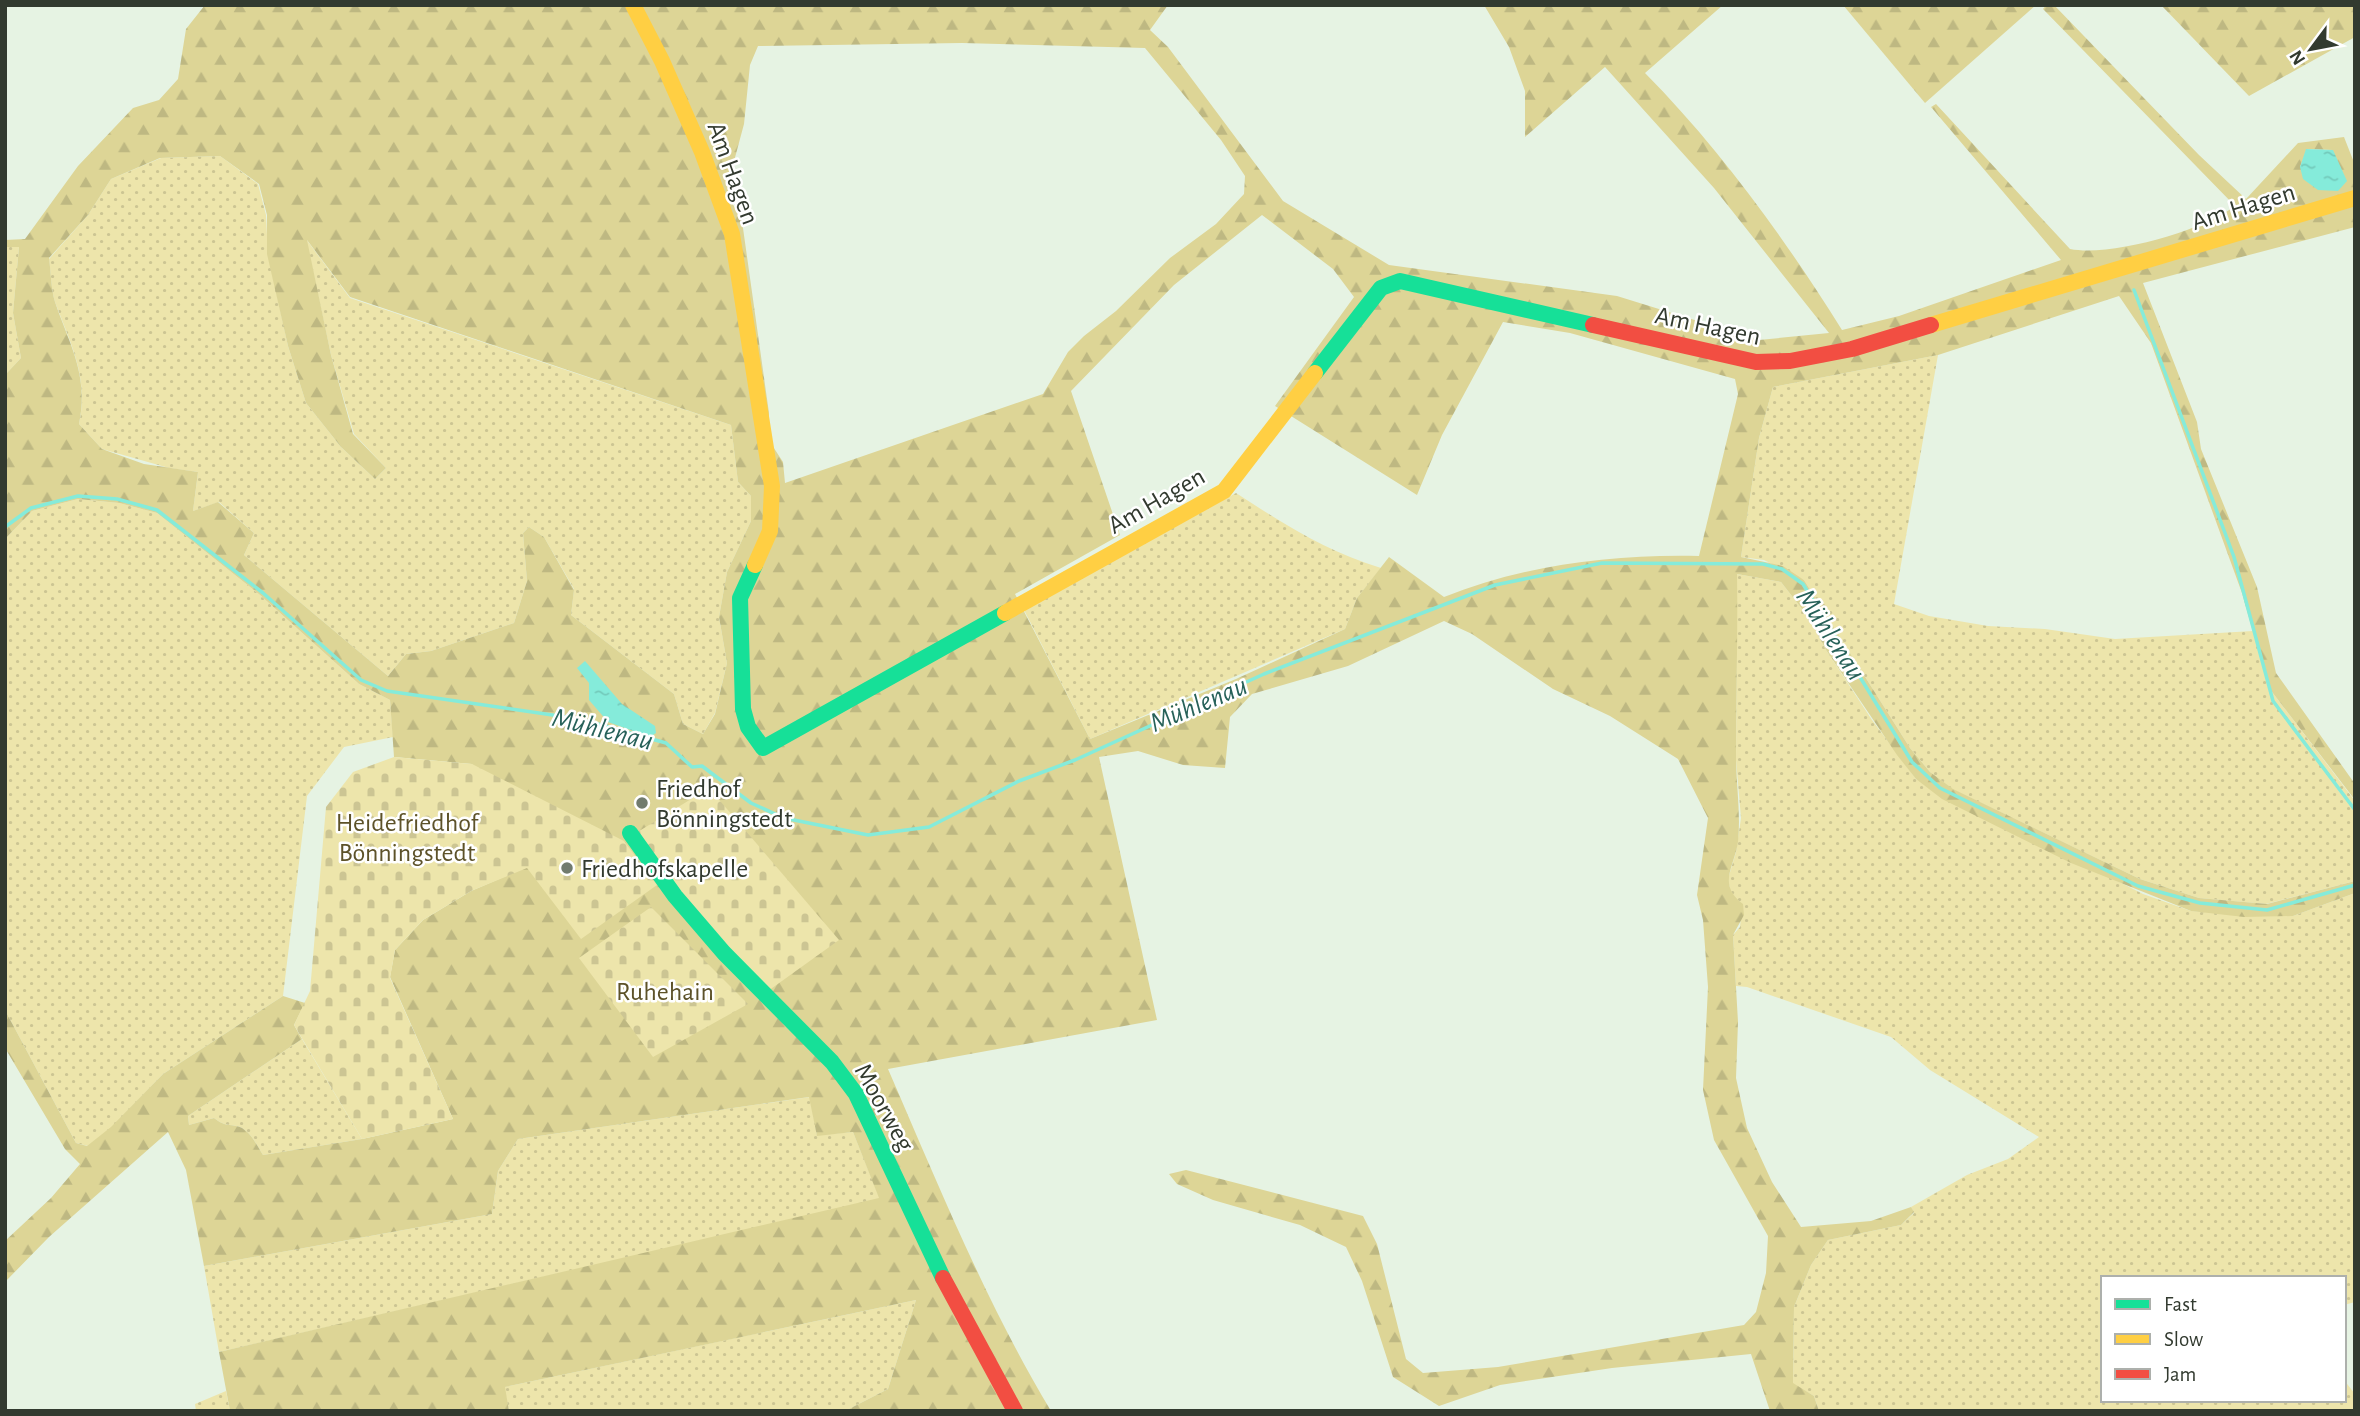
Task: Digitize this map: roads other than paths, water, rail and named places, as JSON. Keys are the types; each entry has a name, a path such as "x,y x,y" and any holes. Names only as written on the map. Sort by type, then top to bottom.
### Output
{"street":[{"name":"Am Hagen","path":"633,5 687,118 732,234 772,486 770,531 740,598 743,709 748,727 763,748 1224,491 1381,288 1400,281 1756,362 1790,361 1852,348 2355,198"},
{"name":"Moorweg","path":"630,833 675,896 724,953 832,1062 856,1094 955,1303 1015,1411"}],"water":[{"path":"2306,149 2333,150 2347,181 2338,191 2318,190 2303,179 2300,167"},
{"path":"585,661 622,704 655,726 656,733 650,737 608,722 589,700 589,683 577,668"}],"waterway":[{"path":"2134,290 2234,557 2273,701 2355,810"},
{"name":"Mühlenau","path":"5,527 31,508 78,496 117,499 157,510 263,593 361,680 387,691 580,719 666,743 692,767 702,766 751,803 784,818 868,835 929,827 1019,781 1075,760 1264,674 1495,585 1602,563 1763,564 1782,569 1803,584 1912,762 1940,788 2138,886 2200,903 2267,910 2355,885"}],"place":[{"name":"Friedhof Bönningstedt","path":"642,803"},
{"name":"Friedhofskapelle","path":"567,868"}],"park label":[{"name":"Heidefriedhof Bönningstedt","path":"407,837"},
{"name":"Ruhehain","path":"665,991"}]}
